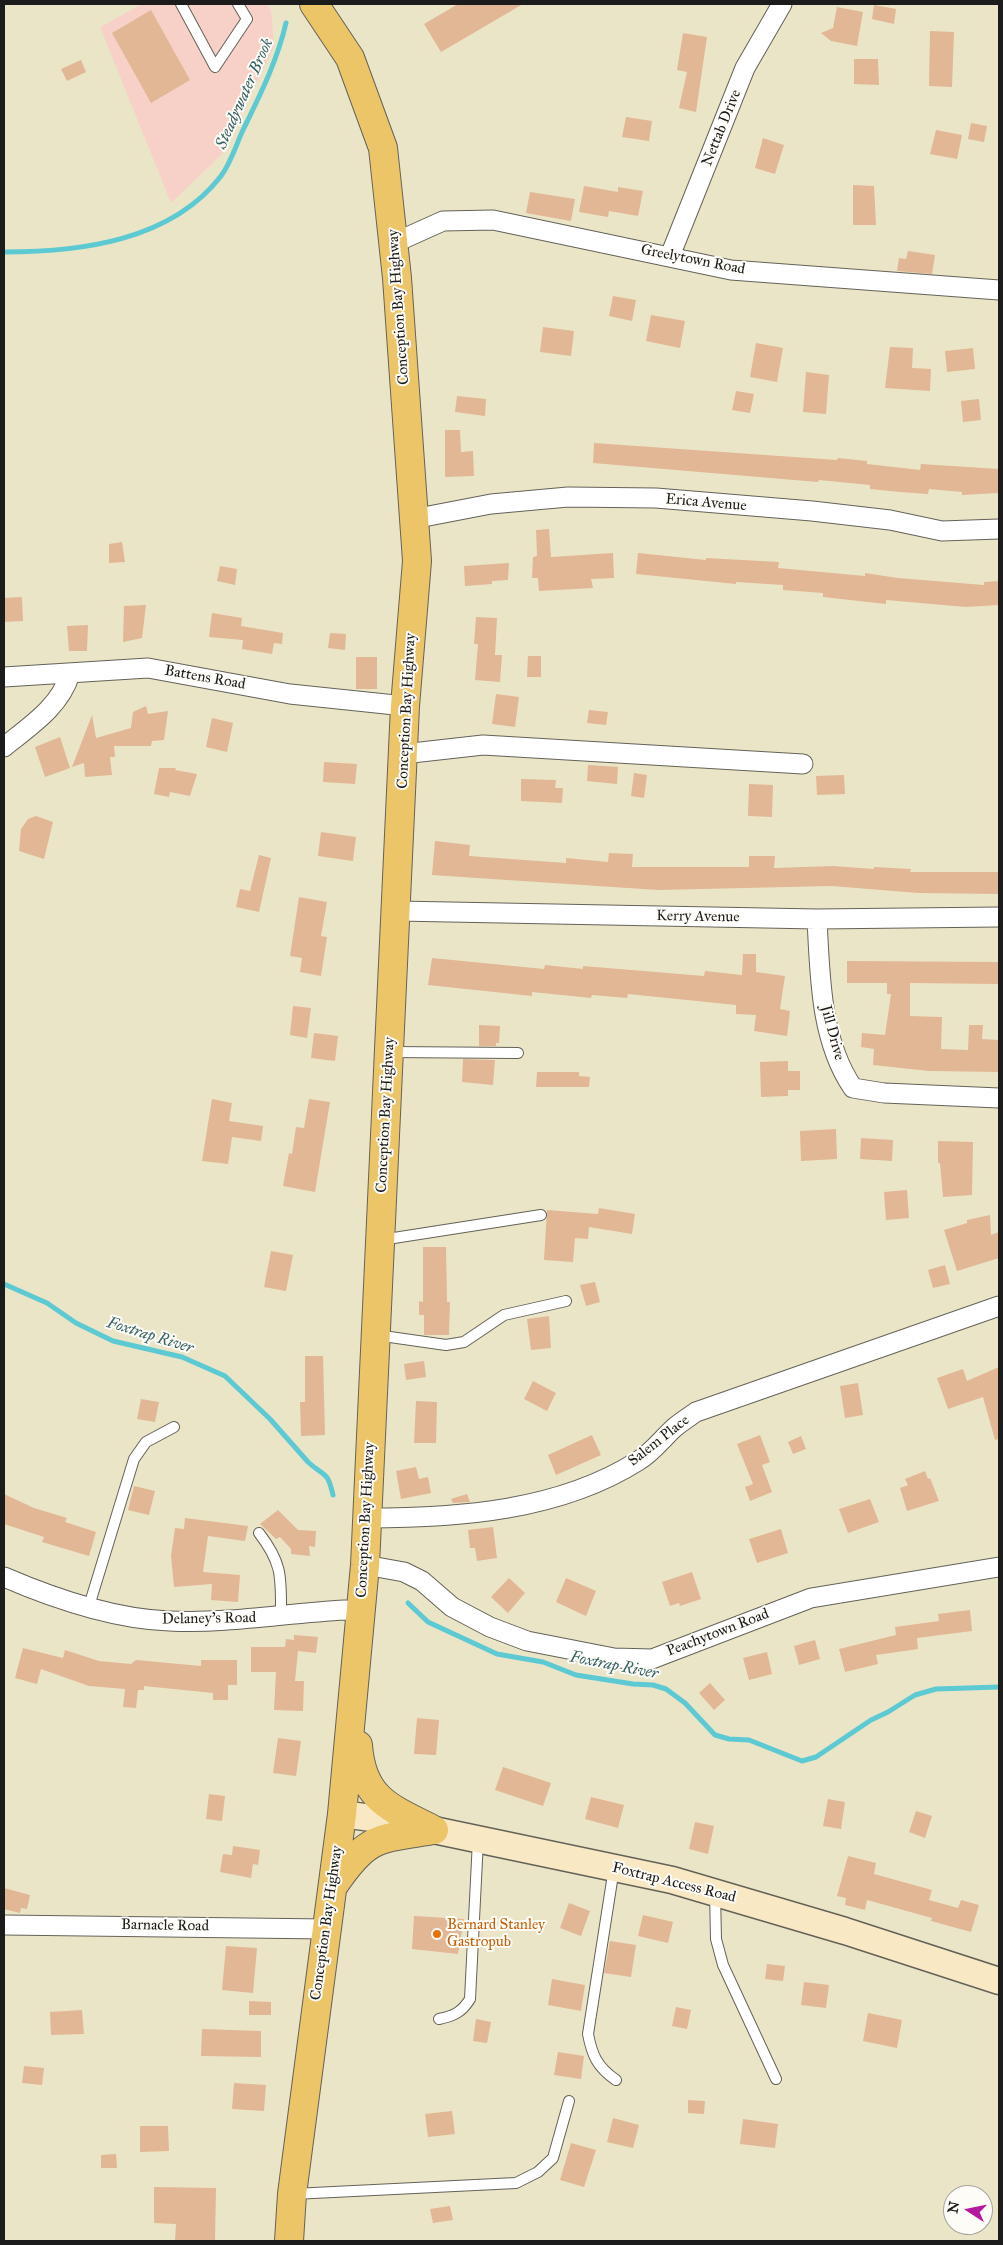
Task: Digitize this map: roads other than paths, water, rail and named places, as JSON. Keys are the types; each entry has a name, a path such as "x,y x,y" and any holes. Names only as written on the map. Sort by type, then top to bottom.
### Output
{"main road":[{"name":"Conception Bay Highway","path":"289,2241 292,2194 342,1814 354,1701 365,1565 397,911 405,706 416,561 394,243 383,148 350,58 314,4"},
{"path":"354,1701 359,1757 365,1781 378,1798 395,1810 434,1830"},
{"name":"Foxtrap Access Road","path":"342,1814 434,1830 672,1880 845,1931 999,1981"},
{"path":"332,1888 352,1858 370,1843 434,1830"}],"street":[{"name":"Nettab Drive","path":"670,256 745,68 782,4"},
{"name":"Greelytown Road","path":"394,243 444,221 492,220 731,270 999,290"},
{"name":"Erica Avenue","path":"413,519 501,503 568,497 646,498 812,511 890,520 942,530 999,530"},
{"name":"Battens Road","path":"4,677 148,668 290,694 405,706"},
{"path":"4,747 51,708 63,691 70,674"},
{"path":"403,754 483,745 803,764"},
{"name":"Kerry Avenue","path":"397,911 817,919 999,917"},
{"name":"Jill Drive","path":"817,919 821,987 829,1031 838,1061 853,1088 884,1093 999,1098"},
{"name":"Salem Place","path":"367,1518 421,1518 476,1513 566,1494 606,1478 640,1460 676,1426 696,1412 999,1306"},
{"name":"Peachytown Road","path":"365,1565 404,1572 422,1581 452,1607 490,1628 527,1641 614,1658 652,1659 811,1598 999,1567"},
{"name":"Delaney's Road","path":"4,1577 55,1597 89,1606 167,1621 281,1616 339,1611 361,1612"},
{"name":"Barnacle Road","path":"4,1925 327,1929"}],"lane":[{"path":"181,4 215,67 247,19 238,4"},
{"path":"389,1052 518,1053"},
{"path":"380,1240 540,1215"},
{"path":"375,1335 446,1345 464,1342 504,1315 566,1301"},
{"path":"89,1606 134,1459 146,1442 174,1427"},
{"path":"259,1533 273,1550 281,1573 281,1616"},
{"path":"438,2019 454,2016 464,2008 470,1999 478,1839"},
{"path":"614,1867 588,2034 591,2053 601,2070 616,2080"},
{"path":"715,1892 716,1939 723,1966 776,2079"},
{"path":"292,2194 516,2183 538,2172 553,2158 568,2101"}],"waterway":[{"name":"Steadywater Brook","path":"4,252 63,249 93,245 122,238 150,229 177,215 200,198 221,176 228,164 268,77 286,23"},
{"name":"Foxtrap River","path":"4,1284 47,1303 76,1323 113,1341 182,1357 225,1376 270,1419 313,1467 327,1477 333,1495"},
{"name":"Foxtrap River","path":"408,1603 428,1622 497,1654 543,1662 576,1675 633,1684 653,1685 666,1689 685,1703 715,1735 729,1739 749,1740 802,1761 816,1757 871,1720 915,1695 936,1689 999,1687"}],"place":[{"name":"Bernard Stanley Gastropub","path":"437,1934"}]}
